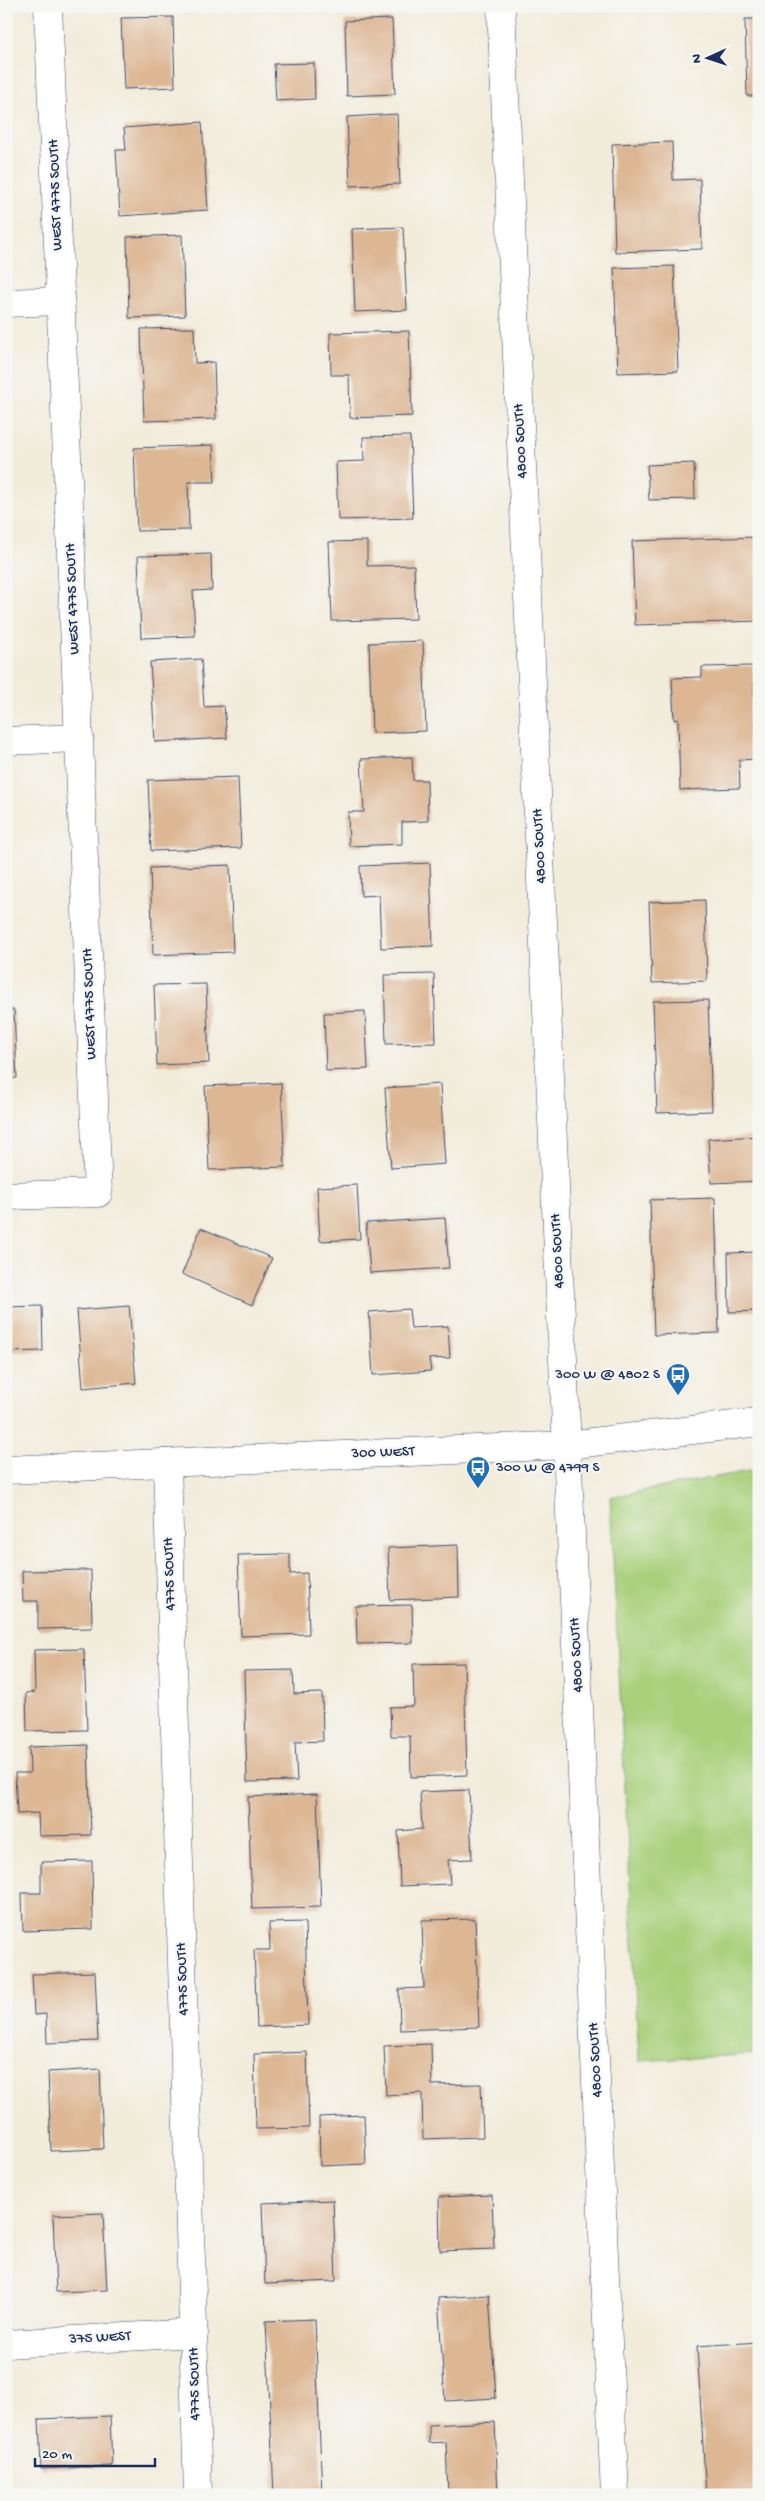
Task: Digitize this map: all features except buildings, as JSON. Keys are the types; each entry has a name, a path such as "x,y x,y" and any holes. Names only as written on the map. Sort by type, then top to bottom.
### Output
{"street":[{"name":"WEST 4775 SOUTH","path":"6,1196 98,1193 48,6"},
{"name":"4800 SOUTH","path":"501,6 616,2495"},
{"path":"6,303 60,301"},
{"path":"6,741 78,738"},
{"name":"300 WEST","path":"6,1470 568,1445 759,1422"},
{"name":"4775 SOUTH","path":"167,1463 198,2495"},
{"name":"375 WEST","path":"6,2344 194,2333"}],"green space":[{"path":"759,1469 759,2054 639,2061 610,1497"}],"place":[{"name":"300 W @ 4802 S","path":"678,1396"},
{"name":"300 W @ 4799 S","path":"478,1489"}]}
